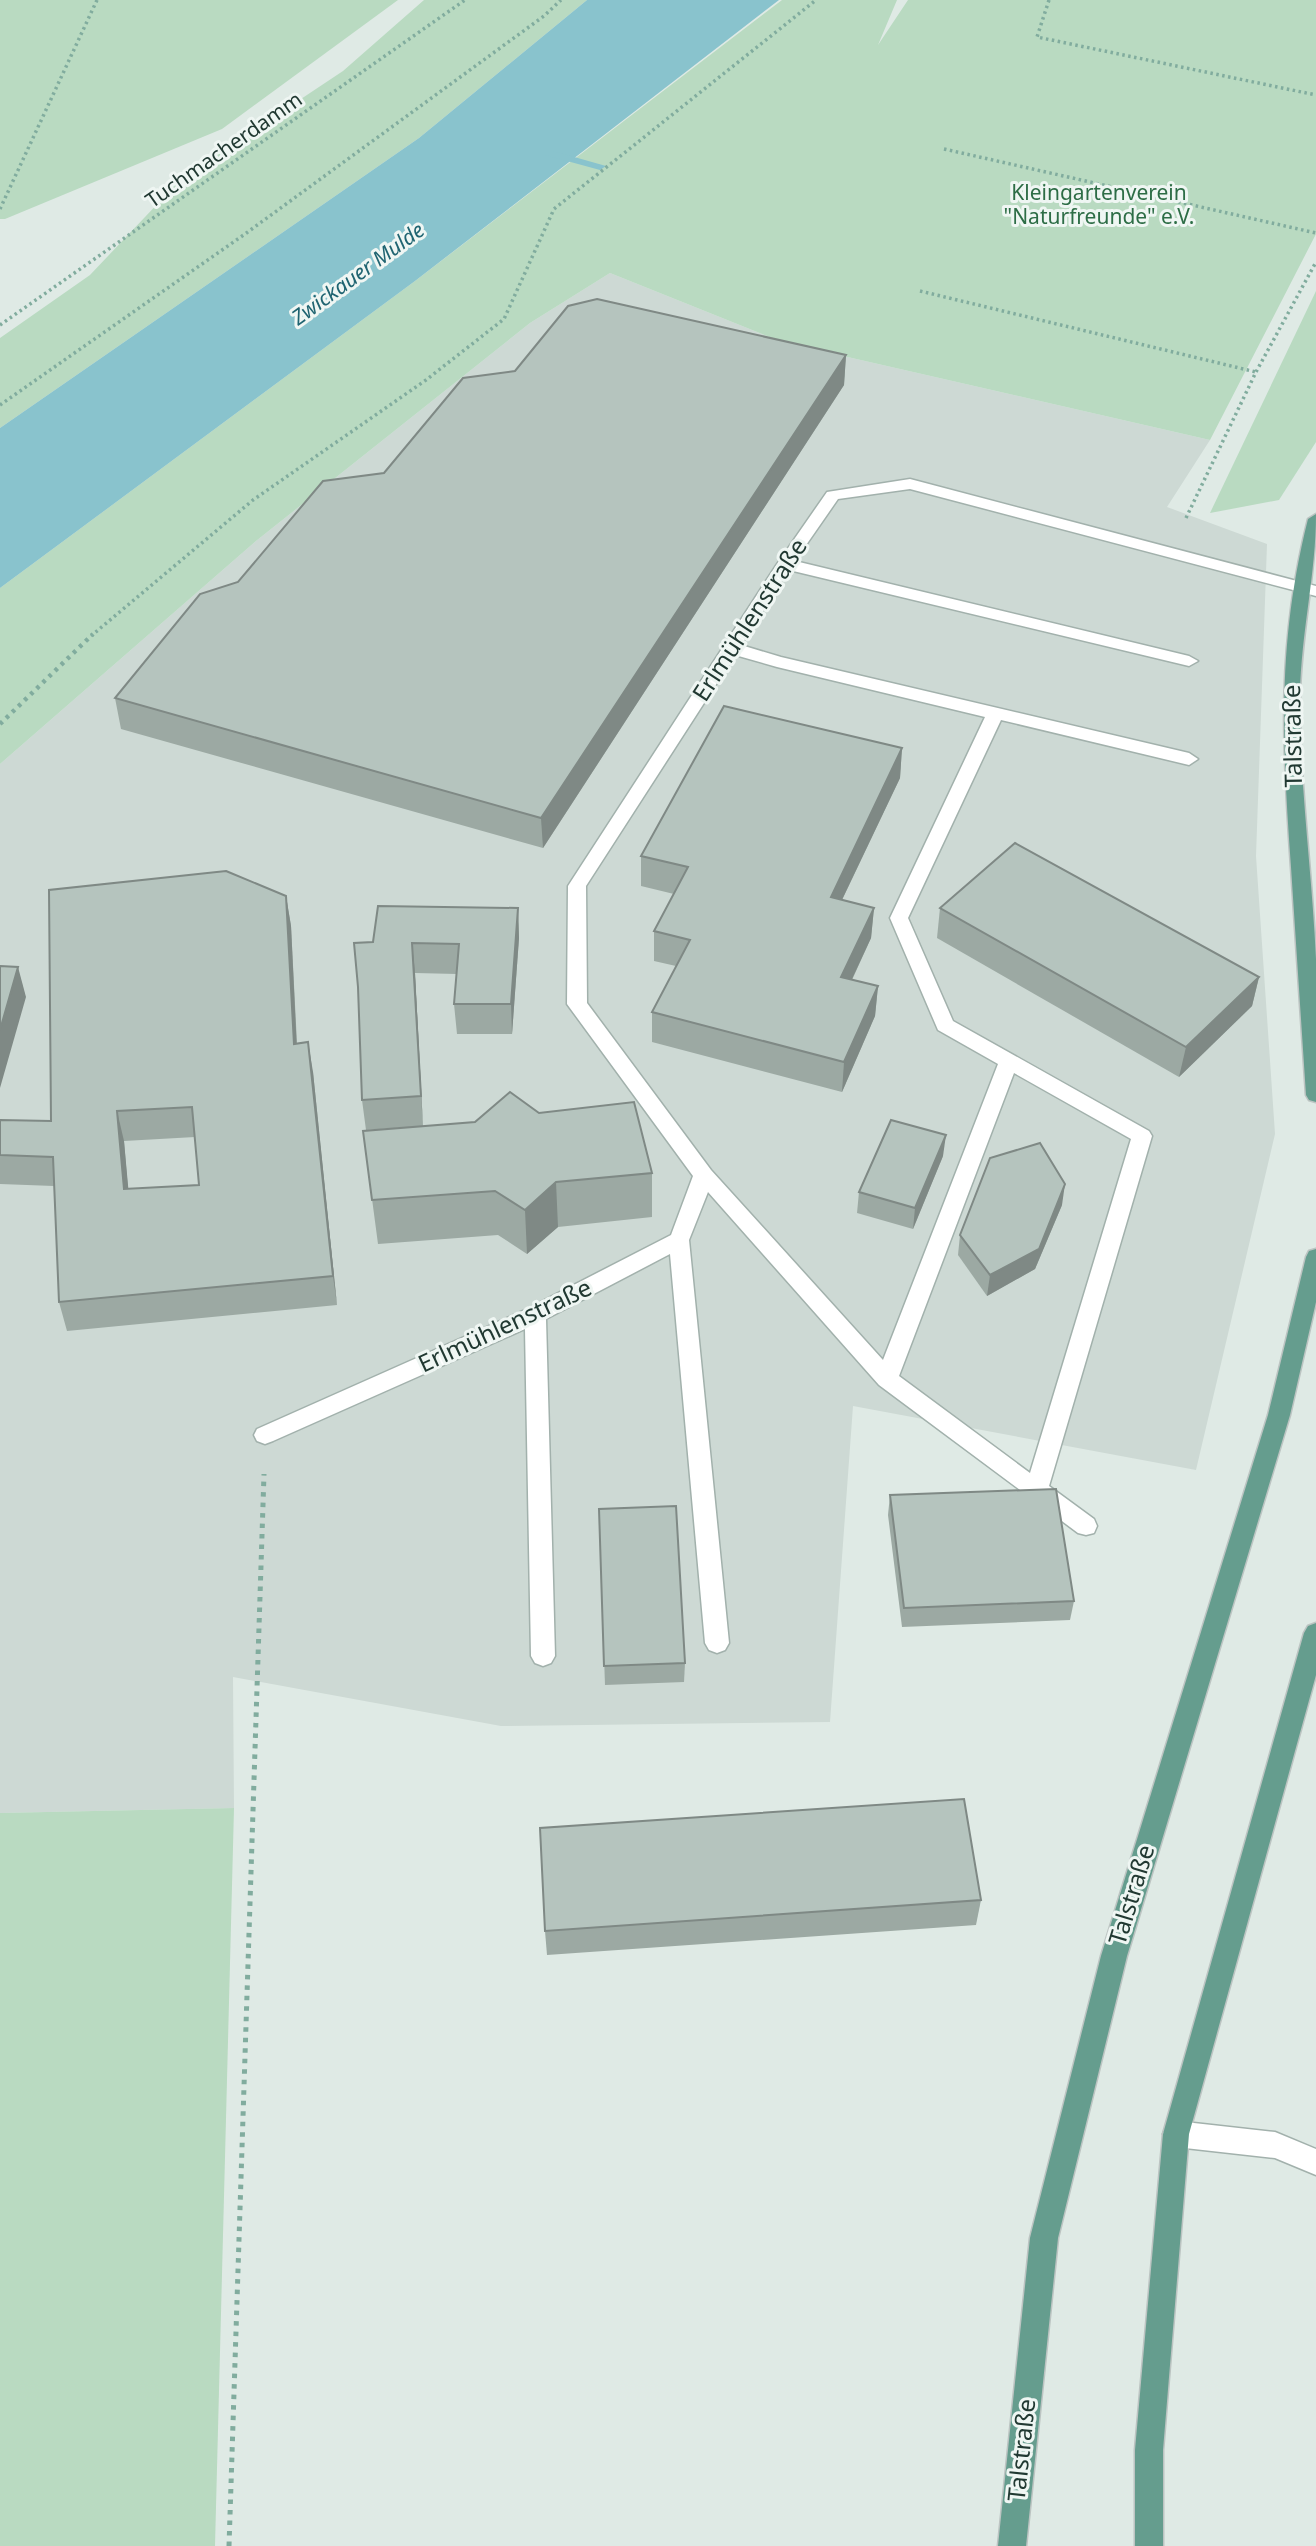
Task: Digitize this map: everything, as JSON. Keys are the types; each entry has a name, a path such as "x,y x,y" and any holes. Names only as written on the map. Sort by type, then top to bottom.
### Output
{"main road":[{"name":"Talstraße","path":"1316,519 1308,589 1291,646 1291,753 1316,1095"},
{"name":"Talstraße","path":"1012,2546 1044,2238 1114,1956 1279,1415 1316,1257"},
{"path":"1149,2546 1149,2450 1176,2134 1316,1633"}],"street":[{"name":"Erlmühlenstraße","path":"1086,1525 887,1379 704,1175 577,1004 577,886 785,564 834,495 910,484 1308,589"},
{"path":"785,564 1189,661"},
{"path":"732,648 777,662 1189,759"},
{"path":"995,713 899,918 945,1025 1142,1136 1037,1488"},
{"path":"887,1379 1009,1061"},
{"path":"704,1175 680,1240 717,1643"},
{"name":"Erlmühlenstraße","path":"265,1435 535,1315 680,1240"},
{"path":"535,1315 543,1656"},
{"path":"1176,2134 1275,2145 1316,2162"}],"path":[{"path":"0,209 97,0"},
{"name":"Tuchmacherdamm","path":"0,325 465,0"},
{"path":"0,405 256,226 544,16 561,0"},
{"path":"0,724 76,648 253,500 426,380 504,318 554,209 816,0"},
{"path":"1049,0 1037,37 1316,95"},
{"path":"944,149 1316,233"},
{"path":"1170,551 1256,372 1316,262"},
{"path":"920,291 1256,372"},
{"path":"229,2546 265,1435"}],"shaded area":[{"path":"610,273 782,342 1210,440 1167,507 1267,544 1256,856 1275,1134 1196,1470 853,1406 830,1722 501,1726 233,1677 234,1808 0,1813 0,764 256,541 530,323"}],"green space":[{"path":"0,0 398,0 222,129 0,219"},
{"path":"424,0 587,0 419,138 0,428 0,338 90,275 182,178 343,71"},
{"name":"Kleingartenverein \"Naturfreunde\" e.V.","path":"782,0 897,0 878,45 908,0 1316,0 1316,234 1210,440 782,342 610,273 530,323 256,541 0,764 0,588 415,281"},
{"path":"1316,291 1316,442 1279,500 1210,513"},
{"path":"234,1808 215,2546 0,2546 0,1813"}],"water":[{"name":"Zwickauer Mulde","path":"587,0 779,0 415,281 0,588 0,428 419,138"}],"building":[{"path":"597,299 846,355 541,818 115,698 200,594 238,582 323,481 384,473 463,378 515,371 568,306"},
{"path":"724,706 902,748 831,897 874,908 841,977 878,986 844,1062 652,1012 690,940 654,931 688,867 641,856"},
{"path":"1015,843 1259,977 1186,1047 940,908"},
{"path":"226,871 286,896 294,1044 308,1042 333,1276 59,1302 53,1157 0,1155 0,1120 51,1121 49,890","holes":["192,1107 199,1185 124,1189 117,1111"]},
{"path":"378,906 518,908 511,1004 454,1004 459,944 412,943 421,1096 362,1100 354,943 373,942"},
{"path":"0,966 18,967 0,1030"},
{"path":"510,1092 539,1113 634,1102 652,1173 556,1182 525,1210 495,1191 372,1200 363,1131 475,1122"},
{"path":"891,1120 946,1135 915,1208 859,1192"},
{"path":"1040,1143 1065,1184 1039,1249 990,1275 960,1235 990,1158"},
{"path":"1056,1489 1074,1601 904,1608 890,1495"},
{"path":"676,1506 685,1663 604,1666 599,1509"},
{"path":"964,1799 981,1900 545,1931 540,1828"}],"waterway":[{"path":"549,153 600,166"}]}
